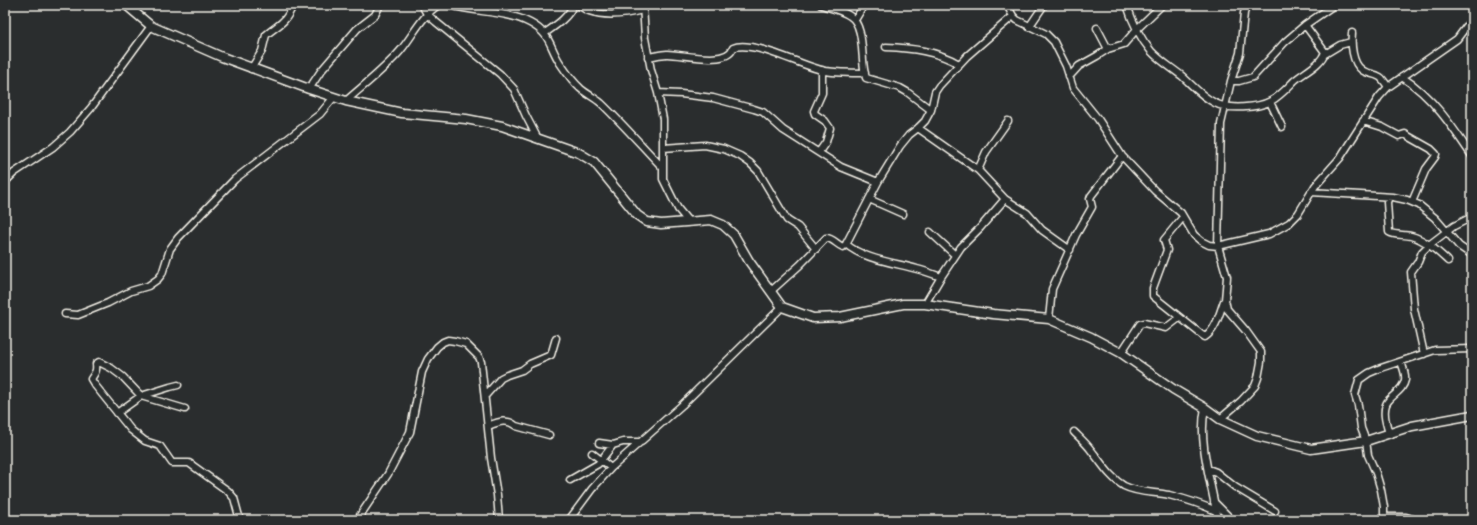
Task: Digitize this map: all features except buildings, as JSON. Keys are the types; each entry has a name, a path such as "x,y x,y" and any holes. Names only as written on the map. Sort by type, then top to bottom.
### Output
{"main road":[{"path":"126,5 151,26 251,69 346,101 402,113 466,119 502,126 579,153 594,162 637,215 647,222 661,224 711,220 723,225 734,235 749,261 782,307 813,318 840,317 903,304 925,304 993,314 1049,320 1091,337 1121,352 1173,389 1205,408 1220,419 1256,436 1311,449 1366,441 1412,426 1472,415"}],"street":[{"path":"251,69 262,51 266,35 286,20 293,5"},
{"path":"310,89 321,71 357,28 375,15 380,5"},
{"path":"422,5 427,14 500,74 514,89 538,139"},
{"path":"346,101 392,60 427,14 438,5"},
{"path":"450,5 462,9 502,14 529,22 545,34 557,58 573,81 600,103 662,167"},
{"path":"545,34 559,23 575,5 595,13 620,14 643,8 648,57 658,93 663,119 663,179 678,209 688,221"},
{"path":"821,5 837,9 855,20 860,35 864,73 868,80 890,85 907,92 931,110"},
{"path":"855,20 864,5"},
{"path":"1007,5 1017,20 1046,34 1054,42 1066,66 1074,88 1098,119 1122,156 1155,192 1183,217 1194,235 1208,245 1218,246 1259,237 1279,230 1298,214 1311,192 1340,158 1379,97 1388,87 1457,38 1472,19"},
{"path":"1029,27 1044,5"},
{"path":"1127,5 1142,39 1152,52 1202,95 1225,108 1253,106 1270,102 1299,76 1318,63 1325,54 1340,45 1351,42"},
{"path":"1069,77 1079,66 1108,50 1124,44 1162,5"},
{"path":"1183,217 1164,240 1167,250 1152,292 1153,296 1205,337 1217,321 1224,300 1227,278 1218,246 1221,124 1231,81 1240,53 1244,13 1247,5"},
{"path":"1231,81 1253,78 1279,49 1305,25 1334,5"},
{"path":"771,291 800,266 826,238 830,238 843,247 846,244 878,182 909,135 926,121 938,86 959,64 1013,16"},
{"path":"1305,25 1325,54"},
{"path":"5,182 14,173 53,147 70,132 91,108 151,26"},
{"path":"1098,28 1108,50"},
{"path":"1352,33 1351,42 1359,68 1381,78 1388,87"},
{"path":"648,57 666,54 706,58 724,57 732,52 733,48 740,46 764,50 822,70 843,73 864,73"},
{"path":"886,47 905,48 927,52 951,59 959,64"},
{"path":"819,152 826,142 830,128 825,121 815,114 814,111 822,92 822,70"},
{"path":"1402,77 1420,89 1440,110 1472,156"},
{"path":"658,93 706,97 763,112 783,130 841,167 878,182"},
{"path":"65,314 78,315 155,282 162,274 170,249 178,238 235,180 320,114 334,97"},
{"path":"1270,102 1282,128"},
{"path":"978,170 986,152 1008,121"},
{"path":"1363,121 1382,127 1399,136 1404,134 1431,149 1436,154 1426,169 1412,202"},
{"path":"918,128 978,170 1005,199 1027,213 1042,230 1070,250"},
{"path":"664,148 706,145 724,149 740,156 758,171 787,220 798,227 816,249"},
{"path":"1049,320 1052,289 1076,234 1092,207 1090,199 1091,196 1122,156"},
{"path":"1311,192 1389,197 1407,200 1419,205 1435,218 1459,246 1472,255"},
{"path":"1389,197 1387,202 1389,232 1392,234 1409,235 1434,248 1448,261"},
{"path":"869,199 903,214"},
{"path":"925,304 961,247 1005,199"},
{"path":"1424,354 1414,309 1411,272 1418,262 1422,252 1428,245 1447,231 1472,217"},
{"path":"930,232 955,256"},
{"path":"846,244 851,249 877,259 917,269 941,277"},
{"path":"1220,419 1241,401 1255,386 1261,362 1261,352 1246,331 1227,309 1224,300"},
{"path":"569,520 592,489 611,468 682,405 782,307"},
{"path":"1121,352 1142,323 1164,328 1179,318"},
{"path":"485,396 501,378 522,370 530,364 551,355 556,338"},
{"path":"357,520 388,474 410,432 422,372 428,359 443,342 448,340 466,344 482,362 491,458 497,495 499,520"},
{"path":"1416,520 1406,517 1383,518 1381,490 1376,473 1368,455 1355,395 1359,380 1369,373 1435,350 1472,349"},
{"path":"185,409 141,396 112,368 99,362 96,364 97,370 91,379 99,392 139,437 145,441 160,446 172,463 188,463 228,491 234,498 240,520"},
{"path":"1389,433 1385,420 1386,404 1389,399 1400,391 1406,378 1401,362"},
{"path":"117,413 141,396 178,385"},
{"path":"1205,408 1202,427 1214,502 1219,520"},
{"path":"488,426 508,421 516,426 549,435"},
{"path":"1074,432 1083,440 1106,470 1124,486 1140,491 1169,495 1196,502 1216,510"},
{"path":"599,443 614,445 623,442 641,442"},
{"path":"570,480 598,464 614,445"},
{"path":"592,453 611,468"},
{"path":"1208,469 1216,472 1235,487 1275,511"},
{"path":"1214,502 1232,520"}]}
